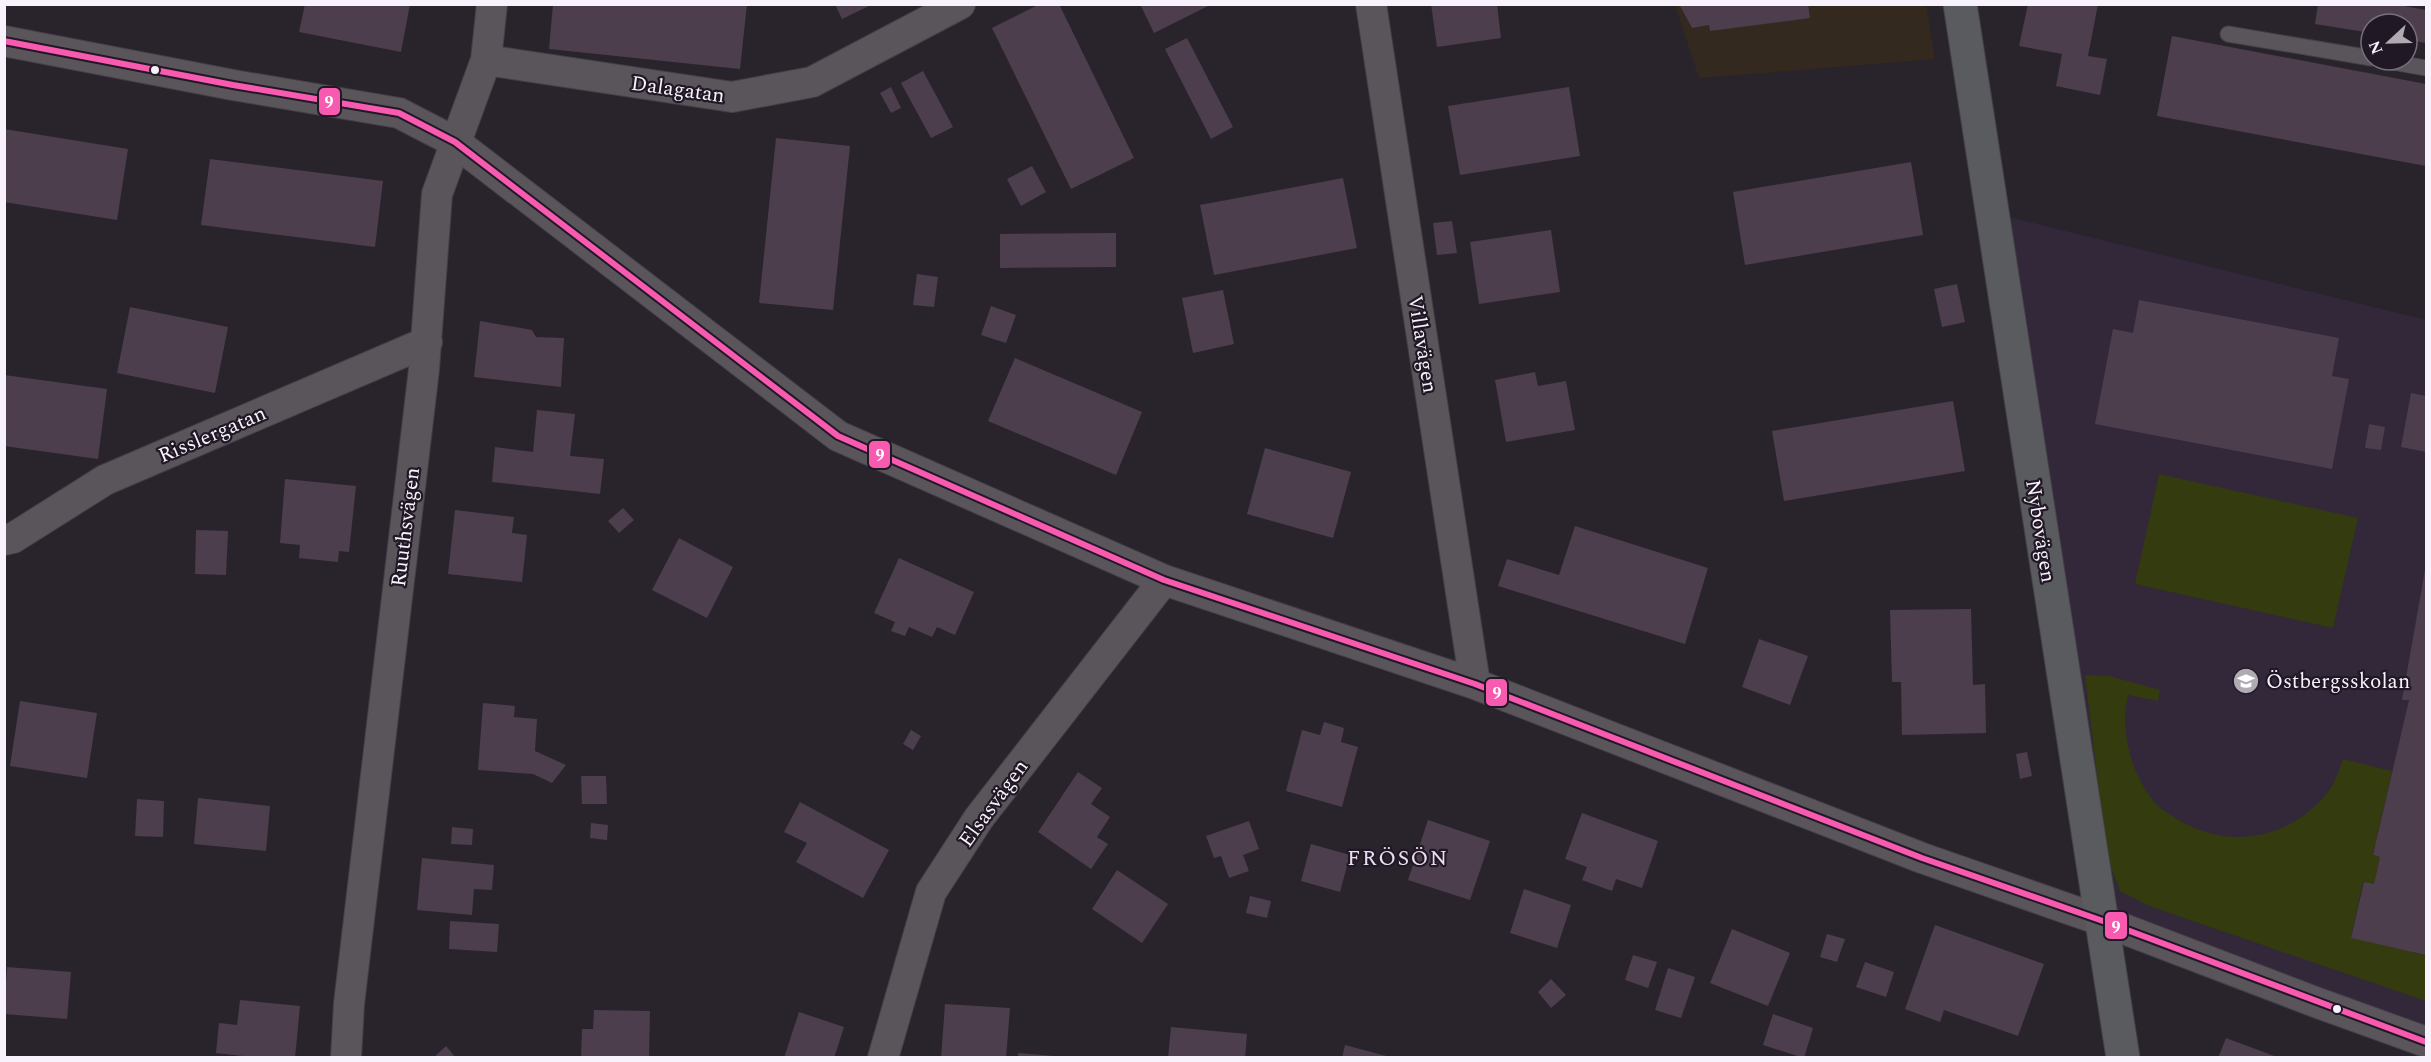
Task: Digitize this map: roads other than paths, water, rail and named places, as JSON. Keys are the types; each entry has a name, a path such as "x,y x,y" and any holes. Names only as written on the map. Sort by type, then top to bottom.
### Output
{"street":[{"name":"Ruuthsvägen","path":"346,1058 349,1004 427,342 437,194 486,60 492,4"},
{"name":"Dalagatan","path":"486,60 732,97 812,82 960,4"},
{"name":"Villavägen","path":"1371,4 1475,684"},
{"name":"Nybovägen","path":"1960,4 2123,1058"},
{"path":"4,41 233,85 399,113 455,142 838,436 1164,580 1475,684 1922,858 2103,921 2318,1004 2427,1042"},
{"name":"Risslergatan","path":"4,540 13,538 105,480 427,342"},
{"name":"Elsasvägen","path":"883,1058 931,892 979,818 1164,580"}],"lane":[{"path":"2228,34 2359,56"}],"place":[{"name":"Östbergsskolan","path":"2246,681"}],"district":[{"name":"FRÖSÖN","path":"1398,857"}]}
